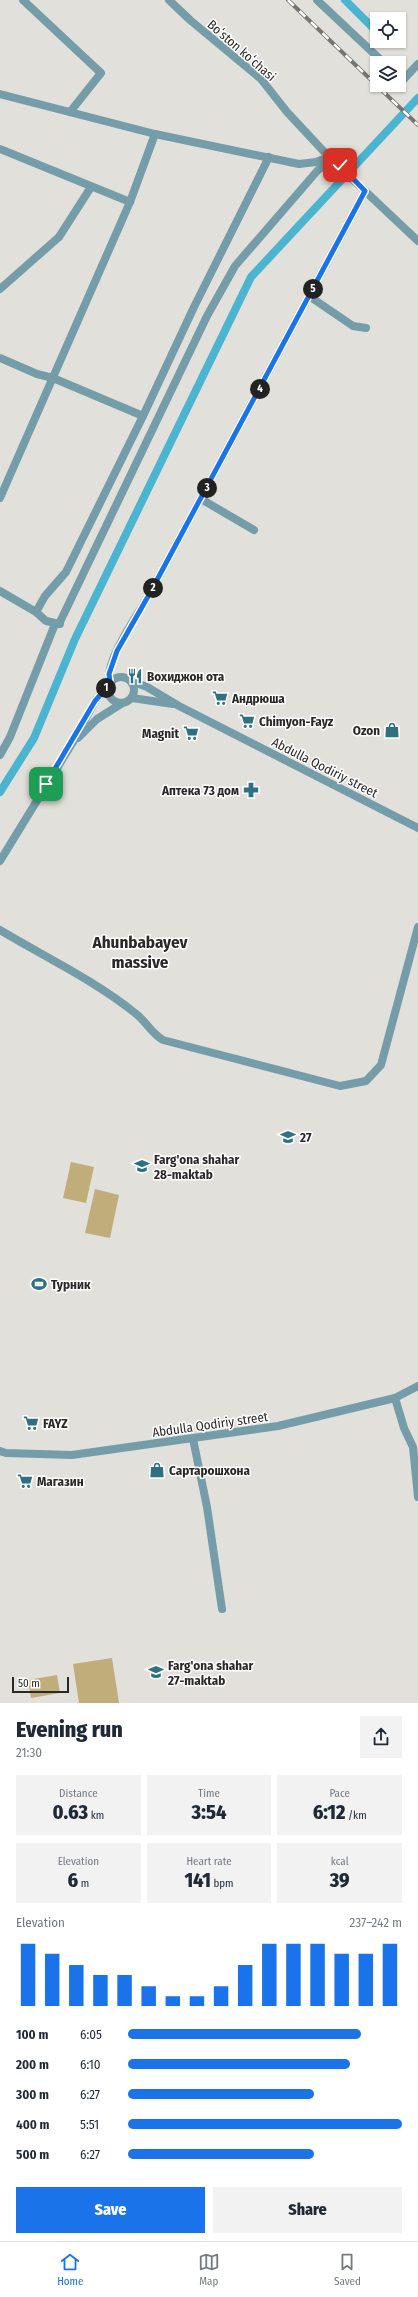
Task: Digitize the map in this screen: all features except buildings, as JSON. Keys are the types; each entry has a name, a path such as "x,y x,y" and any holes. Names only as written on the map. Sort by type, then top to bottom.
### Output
{"street":[{"path":"23,0 101,73 100,77 70,112"},
{"name":"Boʻston koʻchasi","path":"169,0 190,20 261,79 287,112 331,158 418,241"},
{"path":"317,0 377,56"},
{"path":"406,74 418,64"},
{"path":"0,94 155,134 299,164 331,158"},
{"path":"0,498 130,202 155,134"},
{"path":"0,149 130,202"},
{"path":"36,612 45,596 66,572 143,416 194,307 269,157"},
{"path":"0,755 10,737 60,625 207,316 235,266 318,170 331,158"},
{"path":"0,289 59,237 91,187"},
{"path":"121,704 110,698 109,674 114,658 201,499 365,191"},
{"path":"309,296 353,326 366,328"},
{"path":"0,358 37,374 53,378 143,416"},
{"path":"201,499 254,530"},
{"path":"0,591 36,612 46,621 60,625"},
{"path":"114,658 116,667 128,680 134,690 132,698"},
{"path":"0,860 73,742 95,701 109,684 117,678 128,680"},
{"name":"Abdulla Qodiriy street","path":"128,680 147,687 178,705 418,828"},
{"path":"73,742 97,719 132,698 178,705"},
{"path":"0,930 86,980 126,1006 136,1014 156,1036 163,1040 340,1086 366,1081 381,1065 418,927"},
{"name":"Abdulla Qodiriy street","path":"0,1451 6,1453 67,1456 278,1426 395,1398 418,1386"},
{"path":"395,1398 404,1428 413,1447 418,1497"},
{"path":"193,1439 207,1507 222,1609"}],"shaded area":[{"path":"71,1162 94,1167 86,1203 63,1198"},
{"path":"95,1189 119,1195 110,1238 85,1233"},
{"path":"112,1658 119,1703 79,1703 73,1664"},
{"path":"57,1675 60,1693 31,1698 28,1680"}],"waterway":[{"path":"345,0 370,25"},
{"path":"0,792 34,738 75,639 251,277 418,98"}],"railway":[{"path":"288,0 418,125"}],"place":[{"name":"Вохиджон ота","path":"135,676"},
{"name":"Андрюша","path":"220,698"},
{"name":"Chimyon-Fayz","path":"247,721"},
{"name":"Ozon","path":"392,730"},
{"name":"Magnit","path":"191,733"},
{"name":"Аптека 73 дом","path":"251,790"},
{"name":"27","path":"288,1137"},
{"name":"Farg'ona shahar 28-maktab","path":"142,1166"},
{"name":"Турник","path":"39,1284"},
{"name":"FAYZ","path":"31,1423"},
{"name":"Сартарошхона","path":"157,1470"},
{"name":"Магазин","path":"25,1481"},
{"name":"Farg'ona shahar 27-maktab","path":"156,1672"}],"district":[{"name":"Ahunbabayev massive","path":"140,952"}],"route":[{"path":"46,784 73,742 95,701 108,686 110,682 109,674 117,651 150,593 365,191 340,165"}]}
